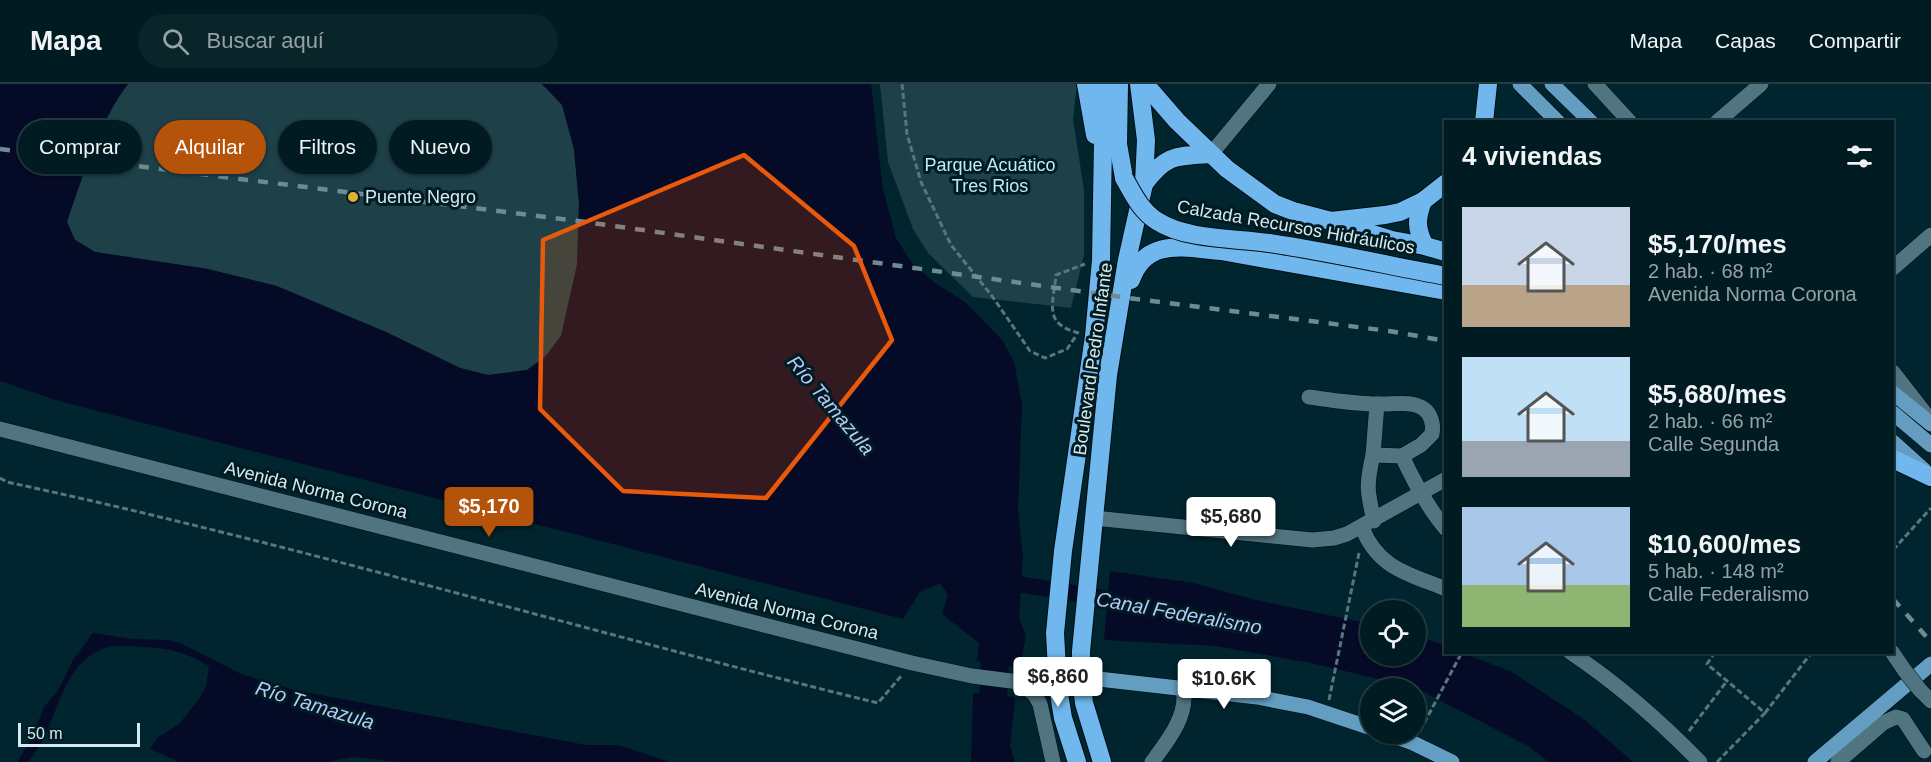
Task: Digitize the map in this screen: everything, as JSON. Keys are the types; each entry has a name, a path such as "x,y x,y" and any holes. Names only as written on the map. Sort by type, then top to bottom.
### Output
{"highway":[{"path":"1086,84 1102,169"},
{"name":"Boulevard Pedro Infante","path":"1077,762 1063,718 1058,688 1055,633 1086,334 1101,260 1104,84"},
{"name":"Calzada Recursos Hidráulicos","path":"1119,84 1118,144 1124,178 1137,202 1157,221 1192,233 1311,250 1444,276"},
{"name":"Boulevard Pedro Infante","path":"1102,762 1084,703 1081,651 1108,375 1127,260 1144,184 1146,140 1139,84"},
{"path":"1145,84 1210,154 1275,204 1392,240 1444,251"},
{"path":"1484,120 1488,84"},
{"path":"1144,184 1155,169 1173,157 1210,154"},
{"path":"1331,221 1400,212 1423,201 1444,185"},
{"path":"1423,201 1418,214 1417,227 1425,246"},
{"name":"Calzada Recursos Hidráulicos","path":"1108,375 1124,302 1135,269 1140,260 1156,250 1185,248 1221,251 1444,291"},
{"path":"1894,459 1931,477"}],"main road":[{"path":"1520,84 1556,120"},
{"path":"1552,84 1589,120"},
{"path":"1894,394 1931,422"},
{"path":"1894,414 1931,445"},
{"path":"1894,443 1931,477"},
{"path":"1815,762 1931,664"},
{"path":"1081,677 1257,697 1308,707 1360,724"},
{"path":"1415,744 1452,762"}],"street":[{"path":"1210,154 1269,84"},
{"path":"1595,84 1628,120"},
{"path":"1719,120 1761,84"},
{"path":"1894,267 1931,235"},
{"path":"1894,373 1931,422"},
{"path":"1309,397 1377,405 1415,405 1423,408 1433,428 1432,434 1421,445 1402,456 1373,455"},
{"path":"1377,405 1373,455 1367,481 1368,545 1392,567 1444,588"},
{"name":"Avenida Norma Corona","path":"0,429 912,663 972,676 1019,682 1035,695 1040,705 1053,762"},
{"path":"1402,456 1434,515 1444,527"},
{"path":"1094,518 1312,540 1334,538 1368,524 1444,479"},
{"path":"1573,654 1606,676 1681,742 1700,762"},
{"path":"1893,654 1926,695"},
{"path":"1152,762 1177,725 1185,696 1183,688"},
{"path":"1838,762 1883,723 1896,717 1903,719 1928,752"}],"path":[{"path":"902,84 907,134 921,182 951,245 1030,351 1045,358 1067,349 1086,334"},
{"path":"1086,334 1059,326 1054,319 1056,274 1101,260"},
{"path":"0,477 7,482 109,504 309,554 638,643 878,703 912,663"},
{"path":"1894,549 1931,508"},
{"path":"1331,692 1359,553"},
{"path":"1430,715 1461,654"},
{"path":"1714,654 1707,664 1765,713"},
{"path":"1717,762 1765,713 1810,654"},
{"path":"1681,742 1727,681"}],"highlighted area":[{"path":"744,155 854,246 892,340 766,498 623,491 540,409 543,240"}],"green space":[{"path":"128,84 542,84 562,104 574,149 579,203 577,265 561,336 545,357 527,370 488,375 460,368 386,332 208,269 95,252 75,240 67,222 83,174 142,174 142,120 106,120"},
{"name":"Parque Acuático Tres Rios","path":"880,84 1077,84 1073,119 1084,190 1084,255 1071,308 973,297 928,253 913,229 888,162"}],"water":[{"path":"0,84 128,84 106,120 18,120 18,174 83,174 67,222 75,240 95,252 208,269 277,286 386,332 460,368 488,375 527,370 545,357 561,336 577,265 579,203 574,149 562,105 542,84 871,84 883,189 896,238 911,262 936,284 965,302 1002,340 1014,361 1022,404 1018,510 1023,556 1019,619 1026,635 1020,668 977,661 979,643 942,614 948,595 940,583 920,592 903,619 59,401 0,381"},
{"path":"1110,571 1194,583 1256,600 1360,622 1360,666 1426,666 1426,639 1444,645 1444,654 1466,654 1512,672 1585,720 1633,762 1549,762 1528,746 1426,693 1426,678 1374,678 1311,663 1216,646 1104,640"},
{"path":"93,633 180,643 241,674 294,690 586,745 619,745 669,762 400,762 352,757 328,762 179,762 150,749 157,738 179,724 200,698 206,686 209,666 175,651 121,646 102,649 89,656 78,667 63,692 39,747 28,762 17,762 31,740 44,707 58,691 73,660"},
{"path":"973,693 1014,697 1010,745 1015,762 971,762"}],"waterway":[{"name":"Canal Federalismo","path":"1000,581 1128,602"},
{"name":"Río Tamazula","path":"994,624 996,636 992,720 995,762"}],"railway":[{"path":"0,149 578,221 1136,299 1389,331 1444,341"},
{"path":"1894,600 1931,642"}],"place":[{"name":"Puente Negro","path":"353,197"}]}
